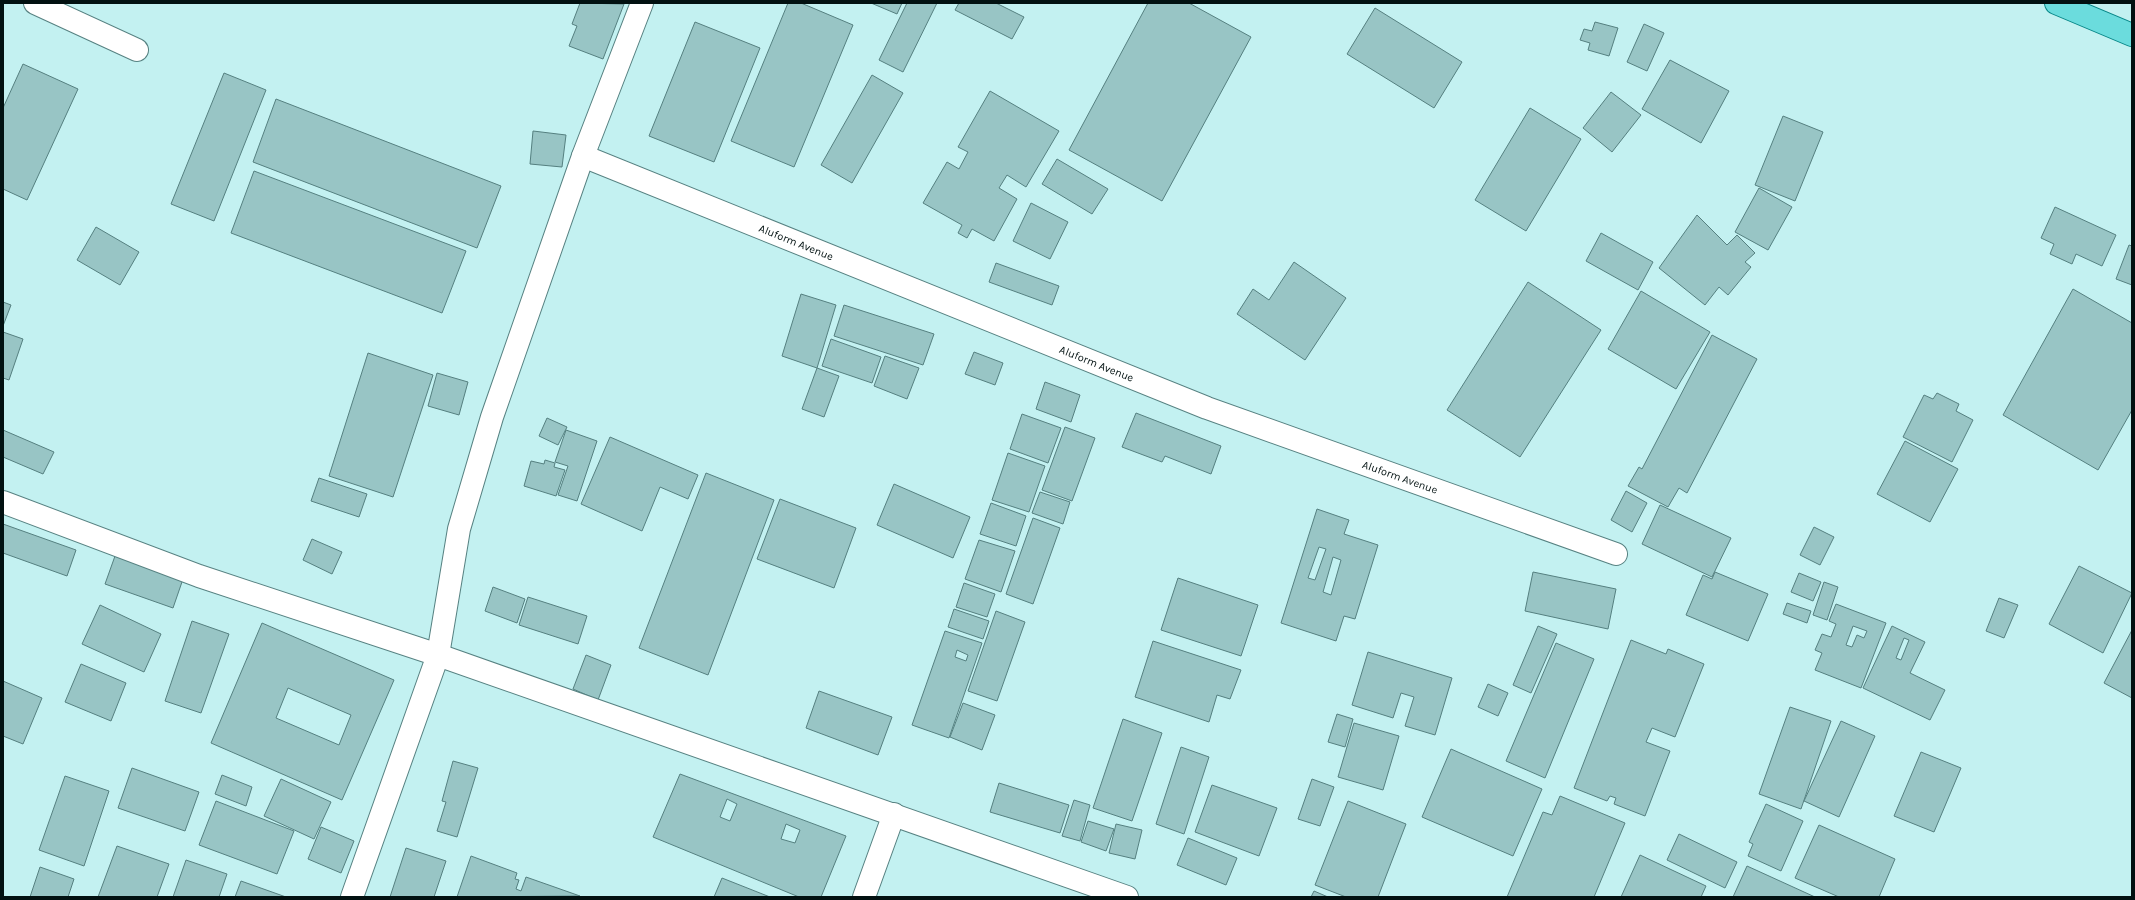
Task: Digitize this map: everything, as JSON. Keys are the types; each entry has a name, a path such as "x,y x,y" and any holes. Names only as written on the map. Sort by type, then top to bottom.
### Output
{"main road":[{"path":"2056,3 2132,35"}],"street":[{"path":"35,3 137,50"},
{"path":"352,897 438,655 459,530 492,417 583,156 642,3"},
{"name":"Aluform Avenue","path":"583,156 1208,408 1616,554"},
{"path":"3,502 199,576 438,655 1127,897"},
{"path":"864,897 894,814"}],"building":[{"path":"580,3 624,4 603,59 569,46 577,26 572,24"},
{"path":"788,3 801,3 853,25 794,167 731,141"},
{"path":"871,3 902,3 897,14"},
{"path":"907,3 937,3 903,72 879,60"},
{"path":"959,3 996,3 1024,17 1012,39 955,10"},
{"path":"1148,3 1189,3 1251,37 1162,201 1069,150"},
{"path":"1375,8 1462,62 1434,108 1347,54"},
{"path":"695,22 760,48 714,162 649,136"},
{"path":"1595,22 1618,28 1609,56 1588,50 1590,43 1580,40 1584,29 1592,31"},
{"path":"1644,24 1664,33 1647,71 1627,62"},
{"path":"1670,60 1729,91 1701,143 1642,109"},
{"path":"23,64 78,89 27,200 3,189 3,108"},
{"path":"224,73 266,90 214,221 171,204"},
{"path":"872,75 903,93 852,183 821,165"},
{"path":"990,91 1059,131 1026,187 1007,175 999,188 1017,199 994,241 972,229 967,238 958,233 962,225 923,203 947,162 959,169 968,152 958,147"},
{"path":"1611,92 1641,115 1612,152 1583,128"},
{"path":"276,99 501,186 477,248 253,162"},
{"path":"1530,108 1581,139 1526,231 1475,200"},
{"path":"1783,116 1823,132 1795,201 1755,185"},
{"path":"533,131 566,135 562,167 530,164"},
{"path":"1057,159 1108,189 1092,214 1042,184"},
{"path":"254,171 466,251 442,313 231,233"},
{"path":"1759,188 1792,207 1768,250 1735,232"},
{"path":"1031,203 1068,222 1050,259 1013,241"},
{"path":"2055,207 2116,235 2102,266 2076,254 2072,264 2050,254 2054,244 2041,238"},
{"path":"1697,215 1727,245 1737,235 1755,253 1745,262 1751,267 1728,295 1719,287 1705,305 1659,268"},
{"path":"96,227 139,252 120,285 77,260"},
{"path":"1601,233 1653,262 1638,290 1586,261"},
{"path":"2129,245 2132,246 2132,285 2116,279"},
{"path":"1294,262 1346,298 1305,360 1237,314 1253,289 1269,300"},
{"path":"996,263 1059,286 1052,305 989,282"},
{"path":"1528,282 1601,330 1520,457 1447,410"},
{"path":"2073,289 2132,323 2132,410 2098,470 2003,415"},
{"path":"1641,291 1710,332 1676,389 1608,349"},
{"path":"801,294 836,305 817,368 782,356"},
{"path":"3,302 11,305 3,326"},
{"path":"844,305 934,334 923,365 834,336"},
{"path":"3,332 23,339 9,380 3,378"},
{"path":"1712,335 1757,359 1687,493 1679,488 1668,507 1628,486 1639,467 1642,469"},
{"path":"831,339 881,357 872,383 822,366"},
{"path":"974,352 1003,363 995,385 965,374"},
{"path":"368,353 433,375 393,497 329,476"},
{"path":"885,356 919,368 907,399 874,386"},
{"path":"817,368 839,376 824,417 802,409"},
{"path":"437,373 468,382 459,415 428,406"},
{"path":"1045,382 1080,395 1071,422 1036,409"},
{"path":"1937,393 1959,404 1956,411 1973,420 1952,462 1903,437 1924,395 1933,399"},
{"path":"1136,413 1221,446 1211,474 1165,456 1162,462 1122,447"},
{"path":"1022,414 1061,428 1048,463 1010,449"},
{"path":"547,418 567,427 558,445 539,436"},
{"path":"1065,427 1095,438 1072,501 1042,490"},
{"path":"3,430 54,452 43,474 3,457"},
{"path":"566,430 597,441 577,501 558,495 568,466 555,462"},
{"path":"610,437 698,475 688,499 660,487 642,531 581,504"},
{"path":"1905,441 1958,469 1930,522 1877,494"},
{"path":"1008,453 1045,466 1029,512 992,500"},
{"path":"545,460 555,463 554,467 565,470 556,496 524,486 531,461 544,464"},
{"path":"706,473 774,500 708,675 639,648"},
{"path":"319,478 367,494 359,517 311,501"},
{"path":"894,484 970,517 953,558 877,525"},
{"path":"1626,491 1647,503 1632,532 1611,520"},
{"path":"1040,492 1070,502 1063,524 1032,513"},
{"path":"780,499 856,528 834,588 757,559"},
{"path":"991,503 1026,516 1016,546 980,534"},
{"path":"1660,505 1731,538 1712,577 1642,544"},
{"path":"1317,509 1349,520 1344,534 1378,545 1355,619 1344,616 1336,641 1281,623","holes":["1319,547 1326,549 1315,580 1308,578","1333,557 1341,560 1331,595 1323,592"]},
{"path":"1033,518 1060,528 1033,604 1006,594"},
{"path":"3,524 76,550 67,576 3,553"},
{"path":"1814,527 1834,537 1820,565 1800,555"},
{"path":"312,539 342,552 332,574 303,560"},
{"path":"979,540 1015,551 1001,592 965,579"},
{"path":"115,556 183,579 173,608 105,584"},
{"path":"2079,566 2132,593 2103,653 2049,624"},
{"path":"1533,572 1616,589 1608,629 1525,611"},
{"path":"1715,572 1768,594 1748,641 1686,615 1703,575 1712,579"},
{"path":"1799,573 1821,582 1813,601 1791,592"},
{"path":"1178,578 1258,605 1241,656 1161,630"},
{"path":"1824,582 1838,587 1827,620 1813,615"},
{"path":"964,583 995,594 987,617 956,607"},
{"path":"493,587 525,599 517,623 485,611"},
{"path":"528,597 587,616 578,644 519,625"},
{"path":"1999,598 2018,605 2004,638 1986,631"},
{"path":"1787,603 1811,611 1807,623 1783,614"},
{"path":"1836,604 1886,623 1861,688 1815,670 1822,653 1815,650 1822,634 1831,637 1836,624 1829,621","holes":["1853,626 1867,631 1864,638 1857,635 1852,647 1846,645"]},
{"path":"100,605 161,634 144,672 82,644"},
{"path":"954,609 989,621 983,639 948,627"},
{"path":"996,611 1025,622 997,701 968,691"},
{"path":"192,621 229,634 201,713 165,701"},
{"path":"262,623 394,680 342,800 211,743","holes":["288,688 351,715 339,745 276,718"]},
{"path":"1538,626 1557,634 1531,693 1513,685"},
{"path":"1892,626 1925,642 1910,673 1945,690 1930,720 1863,688","holes":["1904,638 1909,640 1901,660 1896,658"]},
{"path":"2132,630 2132,698 2104,683"},
{"path":"945,631 982,643 949,738 912,725","holes":["957,650 968,655 966,661 955,657"]},
{"path":"1631,640 1666,654 1668,649 1704,664 1675,737 1652,728 1646,742 1670,751 1645,816 1614,804 1616,798 1610,796 1607,801 1574,788"},
{"path":"1153,641 1241,670 1230,699 1217,695 1209,722 1135,697"},
{"path":"1556,643 1594,659 1545,778 1506,761"},
{"path":"1368,652 1452,678 1435,735 1405,726 1414,697 1401,693 1393,718 1352,705"},
{"path":"586,655 611,665 598,700 573,689"},
{"path":"81,664 126,683 111,721 65,702"},
{"path":"3,681 42,698 23,744 3,736"},
{"path":"1488,684 1508,693 1498,716 1478,707"},
{"path":"819,691 892,717 878,755 806,728"},
{"path":"963,703 995,715 982,750 950,737"},
{"path":"1790,707 1831,721 1801,809 1759,794"},
{"path":"1337,714 1353,719 1345,747 1328,742"},
{"path":"1123,719 1162,733 1132,821 1093,808"},
{"path":"1841,721 1875,736 1839,817 1804,801"},
{"path":"1354,723 1399,736 1383,790 1338,777"},
{"path":"1181,747 1209,757 1184,834 1156,824"},
{"path":"1451,749 1542,789 1513,856 1422,817"},
{"path":"1921,752 1961,768 1934,832 1894,816"},
{"path":"453,761 478,768 457,837 437,831 446,802 442,801"},
{"path":"132,768 199,792 185,831 118,808"},
{"path":"680,774 846,836 821,897 799,897 653,837","holes":["727,799 737,804 730,821 720,817","786,824 800,830 795,843 781,839"]},
{"path":"222,775 252,787 246,806 215,794"},
{"path":"65,776 109,791 84,866 39,850"},
{"path":"281,779 331,802 314,839 264,816"},
{"path":"1312,779 1334,787 1320,826 1298,819"},
{"path":"999,783 1069,805 1060,833 990,812"},
{"path":"1212,785 1277,808 1259,856 1195,832"},
{"path":"1560,796 1625,823 1594,897 1507,897 1543,812 1552,815"},
{"path":"1074,800 1090,805 1080,841 1062,836"},
{"path":"216,801 294,831 277,874 199,845"},
{"path":"1348,801 1406,824 1378,897 1346,897 1315,885"},
{"path":"1766,804 1803,821 1781,871 1748,856 1753,844 1749,842"},
{"path":"1088,821 1114,829 1106,851 1081,842"},
{"path":"1116,824 1142,830 1135,859 1109,853"},
{"path":"1819,825 1895,859 1879,897 1839,897 1795,878"},
{"path":"321,827 354,841 341,873 308,859"},
{"path":"1679,834 1737,862 1725,888 1667,860"},
{"path":"1188,838 1237,858 1226,885 1177,865"},
{"path":"117,846 169,864 157,897 98,897"},
{"path":"406,848 446,861 434,897 390,897"},
{"path":"1640,855 1706,886 1701,897 1621,897"},
{"path":"471,856 517,873 515,879 519,880 516,889 521,891 526,877 580,896 457,897"},
{"path":"186,860 227,874 219,897 173,897"},
{"path":"1747,866 1815,897 1733,897"},
{"path":"40,867 74,879 68,897 30,897"},
{"path":"722,878 770,897 714,897"},
{"path":"241,881 286,897 235,897"},
{"path":"1314,891 1328,897 1311,897"}]}
